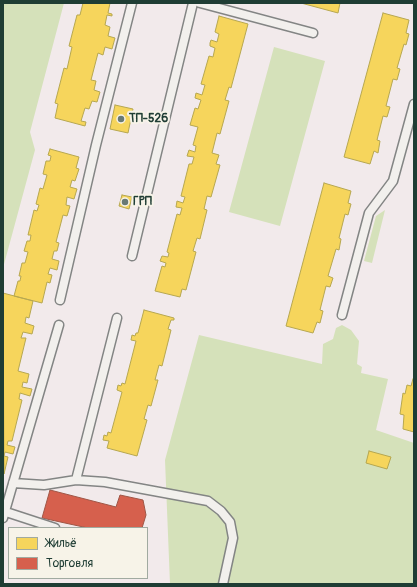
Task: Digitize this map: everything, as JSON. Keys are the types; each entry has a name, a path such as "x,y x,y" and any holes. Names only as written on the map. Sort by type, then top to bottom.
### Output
{"lane":[{"path":"60,300 96,145 132,3"},
{"path":"132,256 193,3"},
{"path":"200,3 313,33"},
{"path":"342,316 369,214 393,181 414,104"},
{"path":"76,480 117,318"},
{"path":"52,527 4,513 59,325"},
{"path":"13,483 44,485 76,480 105,482 208,501 221,511 230,522 233,538 223,584"}],"green space":[{"path":"3,3 64,3 30,132 35,150 3,268"},
{"path":"274,47 325,61 280,226 229,212"},
{"path":"385,210 372,263 364,261 376,216"},
{"path":"342,325 351,330 359,341 357,364 362,367 361,373 388,379 376,430 414,443 414,584 170,584 165,460 199,335 322,364 323,344 333,339 336,328"}],"building: Жильё":[{"path":"83,3 110,3 108,13 112,14 112,16 107,15 105,25 110,27 108,36 115,38 112,49 105,47 103,55 98,53 91,80 96,81 94,90 100,92 97,102 92,101 89,109 85,108 81,121 86,122 85,126 55,118 58,104 55,103 64,68 67,69 72,47 69,46 77,15 80,15"},
{"path":"301,3 340,3 338,13"},
{"path":"383,13 409,20 406,33 409,34 406,45 404,44 397,68 400,69 397,80 393,79 386,106 390,107 387,117 383,116 377,140 380,141 378,153 374,151 370,164 344,157"},
{"path":"219,16 248,24 231,88 229,87 225,100 229,101 220,134 217,133 212,153 219,155 216,164 220,165 211,197 207,196 204,209 207,210 200,239 197,238 193,251 196,252 186,290 182,289 180,297 155,291 162,266 165,267 166,263 160,261 162,256 168,257 169,253 167,252 177,214 180,215 182,208 176,207 177,201 183,203 185,197 181,196 189,164 192,164 194,157 187,156 189,150 195,152 196,146 193,145 198,127 190,125 195,108 198,109 201,100 195,98 196,93 202,95 205,85 201,84 209,56 213,57 215,48 210,46 211,40 217,42 219,34 215,32"},
{"name":"ТП-526","path":"115,105 133,109 128,133 110,129"},
{"path":"50,149 79,157 76,168 79,169 75,181 72,180 70,187 77,189 74,199 67,197 66,205 70,206 67,216 63,215 56,242 59,243 57,251 54,251 52,259 59,261 57,270 50,268 48,274 52,275 50,283 47,282 42,303 14,296 18,281 20,281 21,276 19,276 22,263 25,263 28,252 24,251 27,241 30,241 31,235 28,235 34,210 37,211 39,205 36,204 40,188 43,189 47,175 43,174 46,161 50,161 51,156 48,155"},
{"path":"324,183 351,191 348,203 351,204 348,215 345,214 339,238 341,239 339,250 336,249 328,276 333,278 330,287 326,286 320,310 323,311 320,323 317,322 313,333 286,326"},
{"name":"ГРП","path":"122,195 132,197 129,209 119,206"},
{"path":"3,293 33,301 29,318 26,317 25,323 34,326 32,334 23,332 21,338 26,338 18,371 29,374 27,383 23,382 22,387 32,389 30,396 20,393 19,399 22,400 12,441 8,441 7,445 15,447 13,454 5,452 4,456 8,457 4,474"},
{"path":"144,310 174,318 174,320 171,320 168,329 171,330 162,366 159,365 155,380 158,380 151,406 148,405 144,419 147,420 137,456 107,448 109,441 103,440 104,435 107,436 108,432 111,433 122,392 117,390 118,385 121,386 122,383 125,384 136,341 131,340 132,335 135,336 136,333 138,333"},
{"path":"413,379 414,432 403,429 404,415 400,414 403,393 405,394 407,385 411,386"},
{"path":"369,451 391,457 387,469 366,463"}],"building: Торговля":[{"path":"50,490 116,507 120,495 143,500 146,515 142,527 83,527 42,518"}],"place":[{"name":"ТП-526","path":"121,119"},
{"name":"ГРП","path":"125,202"}]}
